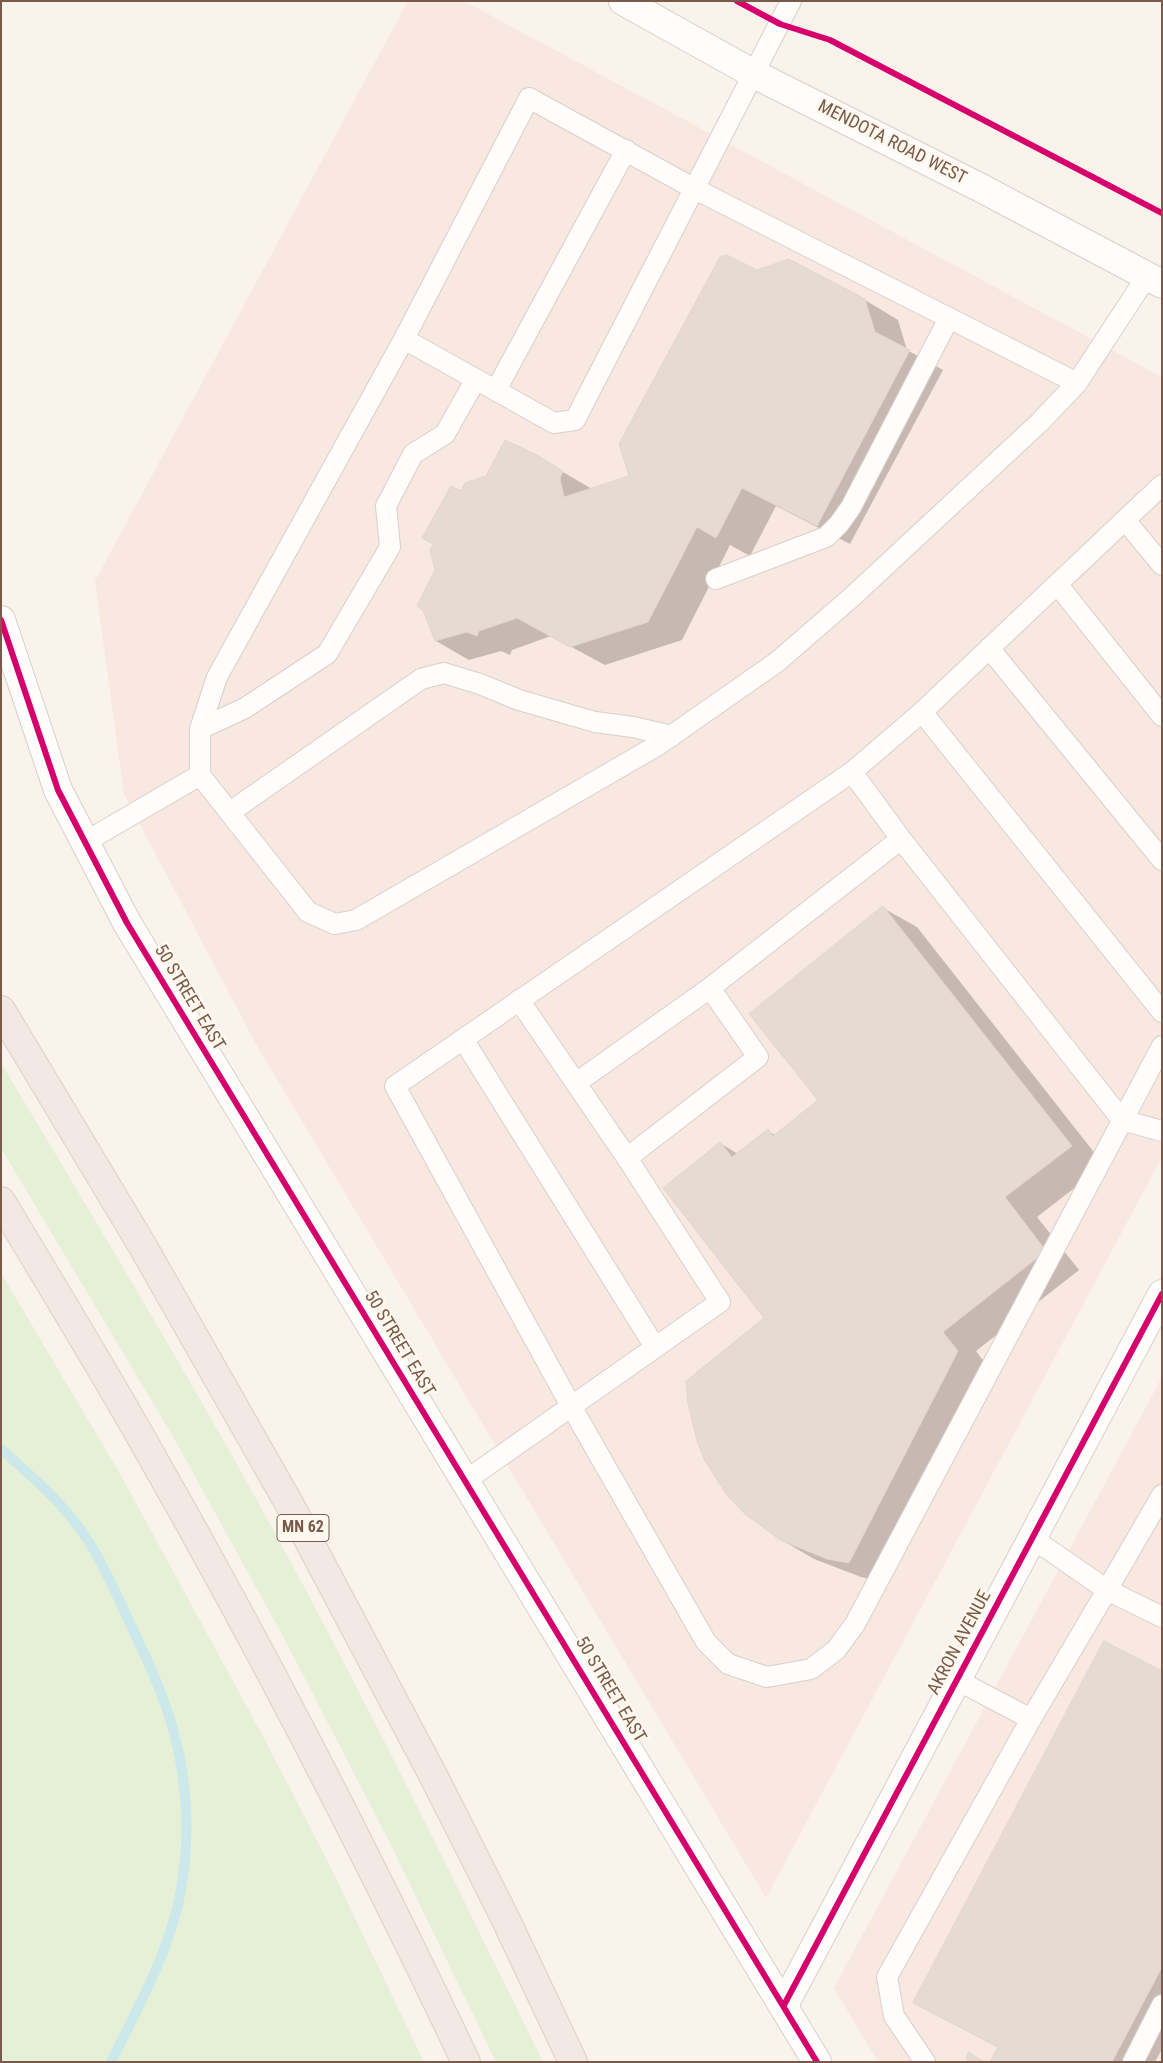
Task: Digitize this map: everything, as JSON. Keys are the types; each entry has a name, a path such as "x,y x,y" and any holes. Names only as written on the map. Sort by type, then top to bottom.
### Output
{"highway":[{"name":"MN 62","path":"1,1010 142,1245 292,1507 436,1779 504,1916 573,2062"},
{"path":"1,1201 151,1454 261,1654 365,1853 466,2062"},
{"path":"436,1779 591,2062"}],"street":[{"name":"MENDOTA ROAD WEST","path":"623,1 754,74 981,188 1154,280"},
{"name":"50 STREET EAST","path":"1,620 58,790 127,923 817,2062"},
{"name":"AKRON AVENUE","path":"784,2005 1162,1294"}],"lane":[{"path":"404,339 554,423 575,420 791,1"},
{"path":"1077,383 695,189 529,98 404,339 217,677 200,730 200,775 308,912 335,924 356,920 672,736 777,662 853,596 1033,429 1077,383 1154,280"},
{"path":"496,390 626,150"},
{"path":"716,579 826,537 839,524 851,508 949,318"},
{"path":"200,730 245,708 327,654 390,547 386,506 413,454 445,434 476,379"},
{"path":"1162,485 922,712 852,772 394,1086 571,1406 706,1642 728,1664 767,1677 811,1669 836,1650 855,1624 1162,1046"},
{"path":"1124,520 1162,565"},
{"path":"1057,584 1162,716"},
{"path":"989,648 1162,860"},
{"path":"230,812 421,679 444,673 480,684 520,700 595,722 633,727 672,736"},
{"path":"922,712 1162,1012"},
{"path":"852,772 901,839 1122,1120 1162,1131"},
{"path":"85,842 200,775"},
{"path":"576,1083 710,988 901,839"},
{"path":"627,1158 758,1057 710,988"},
{"path":"464,1481 720,1302 627,1158 519,1000"},
{"path":"463,1039 655,1348"},
{"path":"925,2062 894,2016 887,1977 1031,1719 1162,1495"},
{"path":"1032,1538 1107,1590 1162,1617"},
{"path":"957,1680 1031,1719"},
{"path":"1133,2062 1162,2005"}],"shaded area":[{"path":"408,1 464,1 1162,377 1162,1157 766,1898 257,1046 124,794 95,581"},
{"path":"1162,1377 1162,2062 878,2062 834,1988"}],"green space":[{"path":"1,1063 171,1349 269,1522 375,1723 543,2062 496,2062 389,1841 286,1642 175,1440 1,1148"},
{"path":"1,1273 119,1472 264,1738 332,1870 424,2062 1,2062"}],"building":[{"path":"727,255 757,270 789,259 865,299 875,332 910,350 817,526 742,488 716,538 697,527 648,622 570,647 517,618 479,631 477,636 467,632 435,641 423,610 417,606 435,570 430,550 433,544 422,538 451,486 461,491 465,483 486,476 505,440 535,454 563,471 560,478 564,497 629,476 619,444 720,257"},
{"path":"883,906 1072,1146 1005,1197 1046,1251 943,1332 958,1351 849,1563 827,1559 780,1540 745,1514 727,1495 705,1461 697,1441 688,1403 686,1381 764,1318 663,1188 720,1142 732,1157 768,1129 773,1136 818,1100 749,1014"},
{"path":"1104,1641 1162,1671 1162,1967 1112,2062 990,2062 998,2047 913,2003"},
{"path":"969,2052 986,2062 969,2062 966,2059"}],"waterway":[{"path":"1,1449 65,1510 96,1553 141,1646 166,1706 183,1775 186,1815 185,1856 175,1917 160,1960 142,2001 111,2062"}],"cycle path":[{"path":"737,1 780,24 830,40 1162,213"},
{"path":"1,620 58,790 127,923 817,2062"},
{"path":"784,2005 1162,1294"}]}
